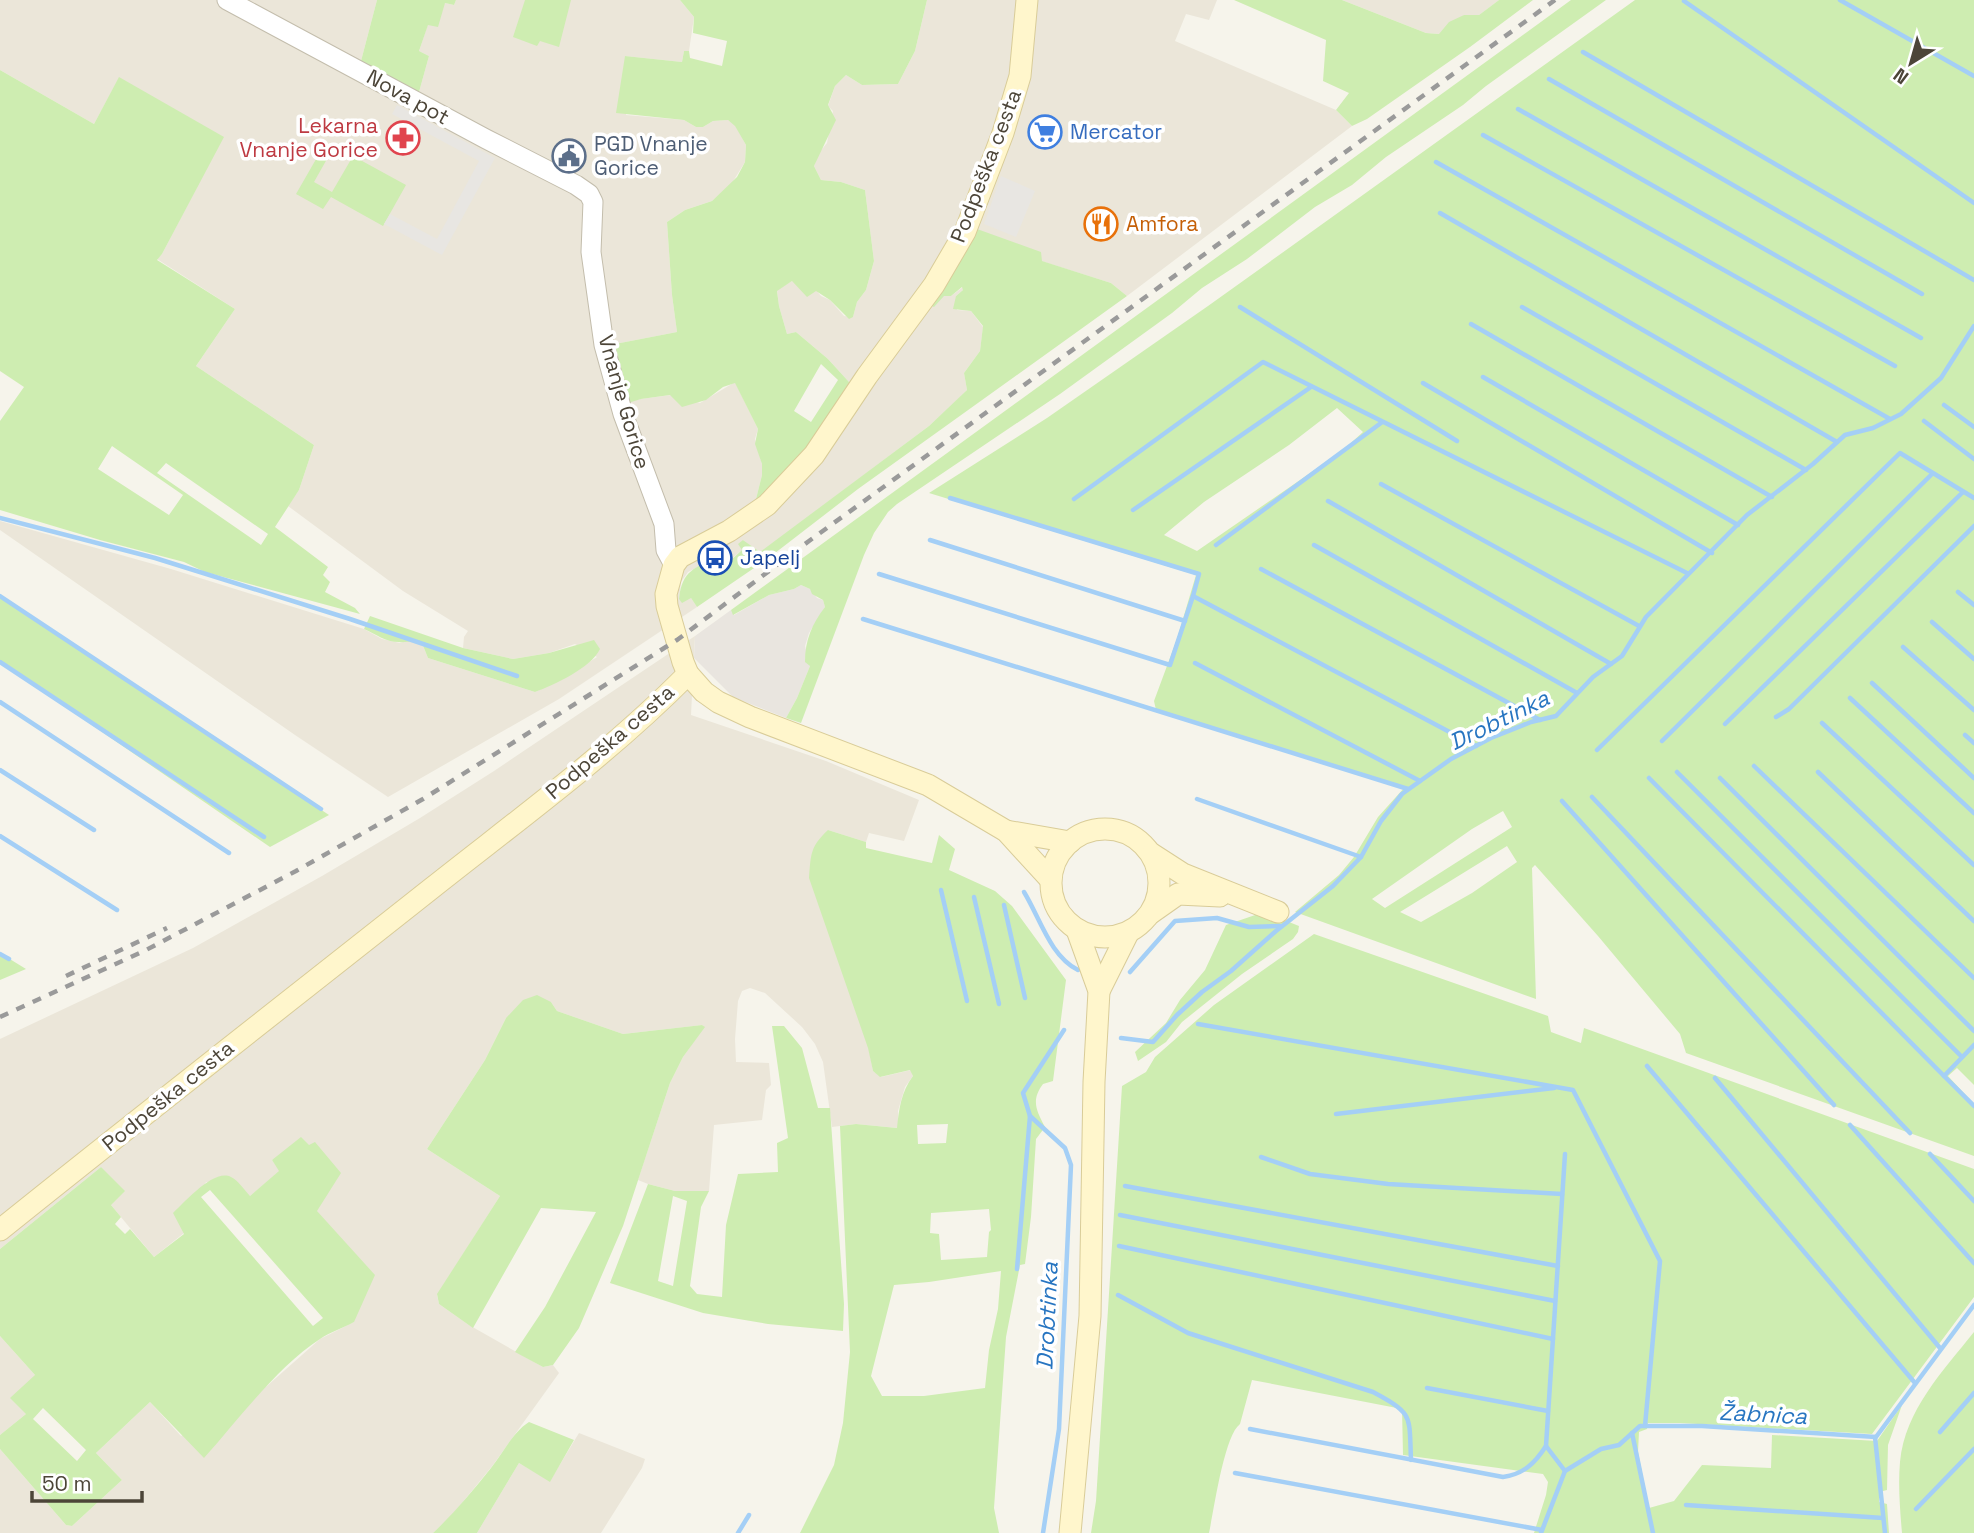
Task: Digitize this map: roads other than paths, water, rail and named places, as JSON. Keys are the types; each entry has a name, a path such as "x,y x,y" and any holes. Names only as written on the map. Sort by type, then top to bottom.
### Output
{"main road":[{"name":"Podpeška cesta","path":"0,1230 546,798 629,730 688,674 667,606 668,582 674,565 690,550 729,531 767,505 783,490 814,455 867,376 934,285 965,232 1003,134 1020,76 1027,0"},
{"path":"688,674 704,692 718,702 750,717 928,785 1006,831 1049,878"},
{"path":"1235,896 1178,894 1128,933 1111,937 1093,936 1077,930 1064,918 1055,903 1049,878 1052,864 1070,842 1088,831 1105,828 1122,831 1139,840 1152,853 1183,874 1278,912"},
{"path":"1006,831 1070,842"},
{"path":"1151,913 1159,884 1159,871 1152,853"},
{"path":"1070,1533 1090,1316 1094,1082 1099,991 1077,930"},
{"path":"1099,991 1128,933"}],"street":[{"name":"Nova pot","path":"227,0 589,194"},
{"name":"Vnanje Gorice","path":"589,194 594,211 591,252 604,345 626,425 664,524 666,550 674,565"},
{"name":"Vnanje Gorice","path":"664,524 690,550"}],"waterway":[{"path":"1840,0 1974,76"},
{"path":"1684,1 1974,203"},
{"path":"1583,52 1974,280"},
{"path":"1549,79 1922,294"},
{"path":"1518,109 1921,338"},
{"path":"1483,135 1895,366"},
{"path":"1436,162 1890,419"},
{"path":"1440,213 1837,442"},
{"path":"1240,307 1457,441"},
{"path":"1522,307 1806,470"},
{"path":"1471,324 1772,497"},
{"name":"Drobtinka","path":"1121,1038 1153,1042 1202,992 1333,886 1361,857 1381,821 1402,794 1451,759 1491,738 1531,722 1556,716 1593,677 1622,656 1646,617 1747,515 1813,464 1845,435 1873,428 1901,414 1941,378 1974,326"},
{"path":"1074,499 1263,362 1687,573"},
{"path":"1483,377 1738,525"},
{"path":"1423,383 1712,553"},
{"path":"1133,510 1311,387"},
{"path":"1944,405 1974,427"},
{"path":"1924,421 1974,459"},
{"path":"1216,545 1381,423"},
{"path":"1597,750 1900,453 1974,498"},
{"path":"1662,741 1932,474"},
{"path":"1381,484 1639,626"},
{"path":"1725,724 1963,492"},
{"path":"950,498 1199,574 1193,596"},
{"path":"1328,501 1611,664"},
{"path":"0,518 155,558 350,619 517,676"},
{"path":"1776,717 1789,709 1974,526"},
{"path":"930,540 1185,621"},
{"path":"1314,545 1577,693"},
{"path":"1261,569 1540,720"},
{"path":"879,574 1170,665 1193,596 1476,746"},
{"path":"1958,592 1974,605"},
{"path":"0,596 321,809"},
{"path":"863,619 1408,789"},
{"path":"1932,622 1974,659"},
{"path":"1903,647 1974,710"},
{"path":"0,662 264,837"},
{"path":"1195,663 1420,781"},
{"path":"1872,683 1974,778"},
{"path":"1850,698 1974,813"},
{"path":"0,702 229,853"},
{"path":"1822,723 1974,865"},
{"path":"1965,735 1974,743"},
{"path":"1754,766 1974,978"},
{"path":"0,770 94,830"},
{"path":"1677,772 1962,1057"},
{"path":"1818,772 1974,921"},
{"path":"1649,778 1944,1076"},
{"path":"1720,778 1974,1031"},
{"path":"1592,797 1910,1133"},
{"path":"1197,799 1361,857"},
{"path":"1562,801 1834,1105"},
{"path":"0,836 117,910"},
{"path":"941,890 967,1001"},
{"path":"1024,892 1046,936 1060,956 1078,970"},
{"path":"974,897 999,1004"},
{"path":"1004,905 1025,998"},
{"path":"1130,972 1175,921 1217,918 1249,927 1280,926"},
{"path":"0,954 9,959"},
{"path":"1198,1024 1573,1090 1660,1261 1645,1426"},
{"path":"1017,1269 1030,1116 1023,1093 1064,1030"},
{"path":"1974,1045 1944,1076 1974,1106"},
{"path":"1647,1066 1915,1383"},
{"path":"1715,1078 1940,1348"},
{"path":"1336,1114 1554,1088"},
{"name":"Drobtinka","path":"1030,1116 1065,1148 1071,1165 1059,1429 1043,1533"},
{"path":"1850,1125 1974,1263"},
{"path":"1565,1154 1546,1446 1565,1471"},
{"path":"1930,1154 1974,1201"},
{"path":"1261,1157 1310,1174 1388,1184 1562,1194"},
{"path":"1125,1186 1558,1266"},
{"path":"1120,1215 1555,1301"},
{"path":"1119,1246 1553,1339"},
{"path":"1118,1295 1188,1333 1373,1392 1386,1399 1407,1417 1411,1460"},
{"name":"Žabnica","path":"1541,1533 1565,1471 1601,1449 1619,1445 1640,1426 1702,1426 1876,1437 1974,1305"},
{"path":"1427,1388 1548,1411"},
{"path":"1940,1432 1974,1393"},
{"path":"1250,1429 1503,1477 1528,1467 1546,1446"},
{"path":"1632,1433 1653,1533"},
{"path":"1875,1437 1885,1533"},
{"path":"1916,1509 1974,1449"},
{"path":"1235,1473 1542,1530"},
{"path":"1686,1505 1883,1518"},
{"path":"738,1533 749,1515"}],"railway":[{"path":"0,1017 146,950 296,871 423,799 677,640 809,541 1555,0"},
{"path":"66,976 167,928"}],"place":[{"name":"Mercator","path":"1045,132"},
{"name":"Lekarna Vnanje Gorice","path":"403,138"},
{"name":"PGD Vnanje Gorice","path":"569,156"},
{"name":"Amfora","path":"1101,224"},
{"name":"Japelj","path":"715,558"}]}
